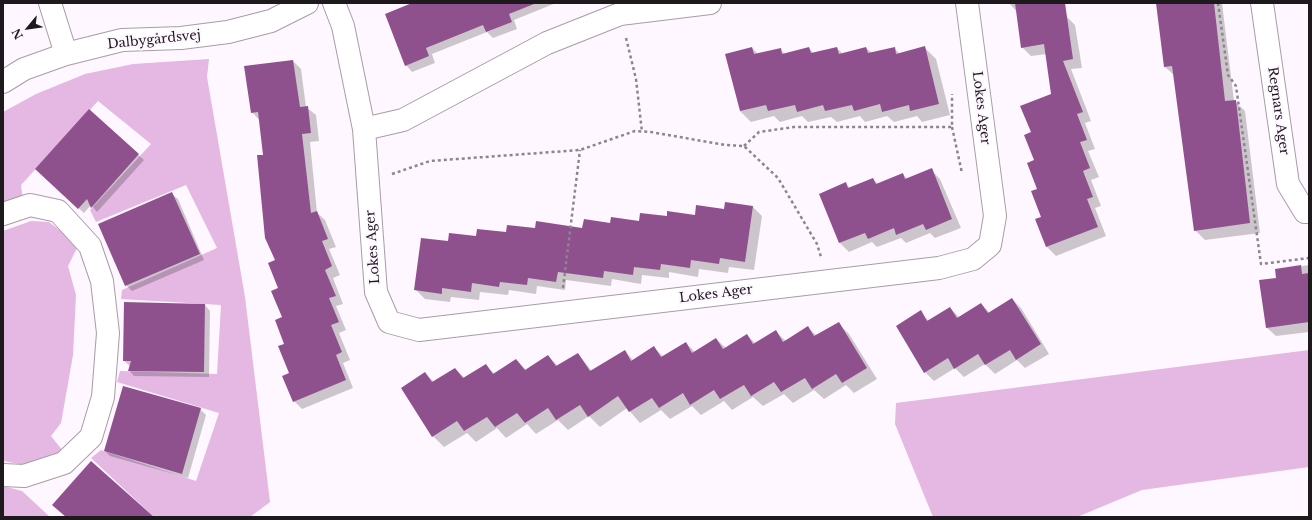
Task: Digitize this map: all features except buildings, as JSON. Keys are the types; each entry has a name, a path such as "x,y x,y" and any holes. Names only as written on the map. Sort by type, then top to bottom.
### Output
{"street":[{"path":"50,3 66,54"},
{"name":"Dalbygårdsvej","path":"3,82 24,69 66,54 122,40 181,38 228,32 271,21 307,3"},
{"name":"Lokes Ager","path":"334,3 343,26 364,129 376,292 389,322 419,330 939,268 974,259 990,245 995,216 967,3"},
{"path":"364,129 403,120 547,43 620,14 710,3"},
{"name":"Regnars Ager","path":"1262,3 1288,184 1305,212 1309,212"},
{"path":"3,214 30,205 58,211 90,246 102,281 108,333 103,397 91,436 64,462 24,476 3,475"}],"path":[{"path":"1218,3 1228,75 1236,86 1261,264 1309,258"},
{"path":"620,14 636,79 642,132"},
{"path":"744,146 759,132 794,127 952,127 952,94 976,74"},
{"path":"368,182 430,161 580,150 635,131 725,145 744,146 778,178 817,244 829,281"},
{"path":"560,313 580,150"}],"shaded area":[{"path":"209,59 207,77 245,297 270,502 250,517 154,517 91,458 101,450 196,481 219,413 117,382 120,371 217,374 221,305 121,299 122,290 217,248 186,185 96,222 90,210 151,144 98,101 21,185 23,200 3,206 3,112 36,94 85,74 133,64"},
{"path":"31,221 49,222 71,239 77,248 68,266 76,295 73,355 61,423 51,436 63,451 48,458 24,465 3,461 3,231"},
{"path":"1309,350 1309,467 1142,490 1077,517 933,517 895,424 896,403"},
{"path":"3,486 22,491 50,517 3,517"}]}
